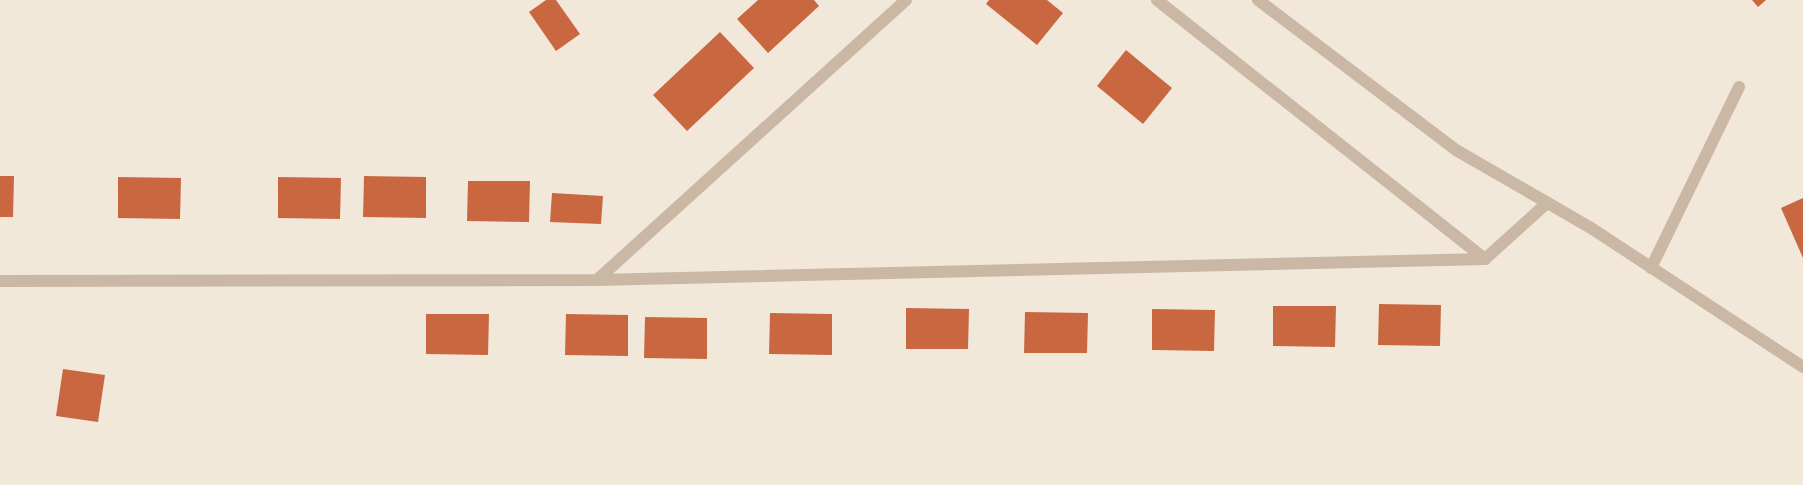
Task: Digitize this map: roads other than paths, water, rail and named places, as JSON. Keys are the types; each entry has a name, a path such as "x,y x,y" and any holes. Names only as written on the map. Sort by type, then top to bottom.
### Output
{"street":[{"path":"598,280 906,0"},
{"path":"1157,0 1485,259"},
{"path":"1258,0 1456,150 1591,228 1803,367"},
{"path":"1651,268 1739,88"},
{"path":"0,281 598,280 1485,259 1546,203"}]}
